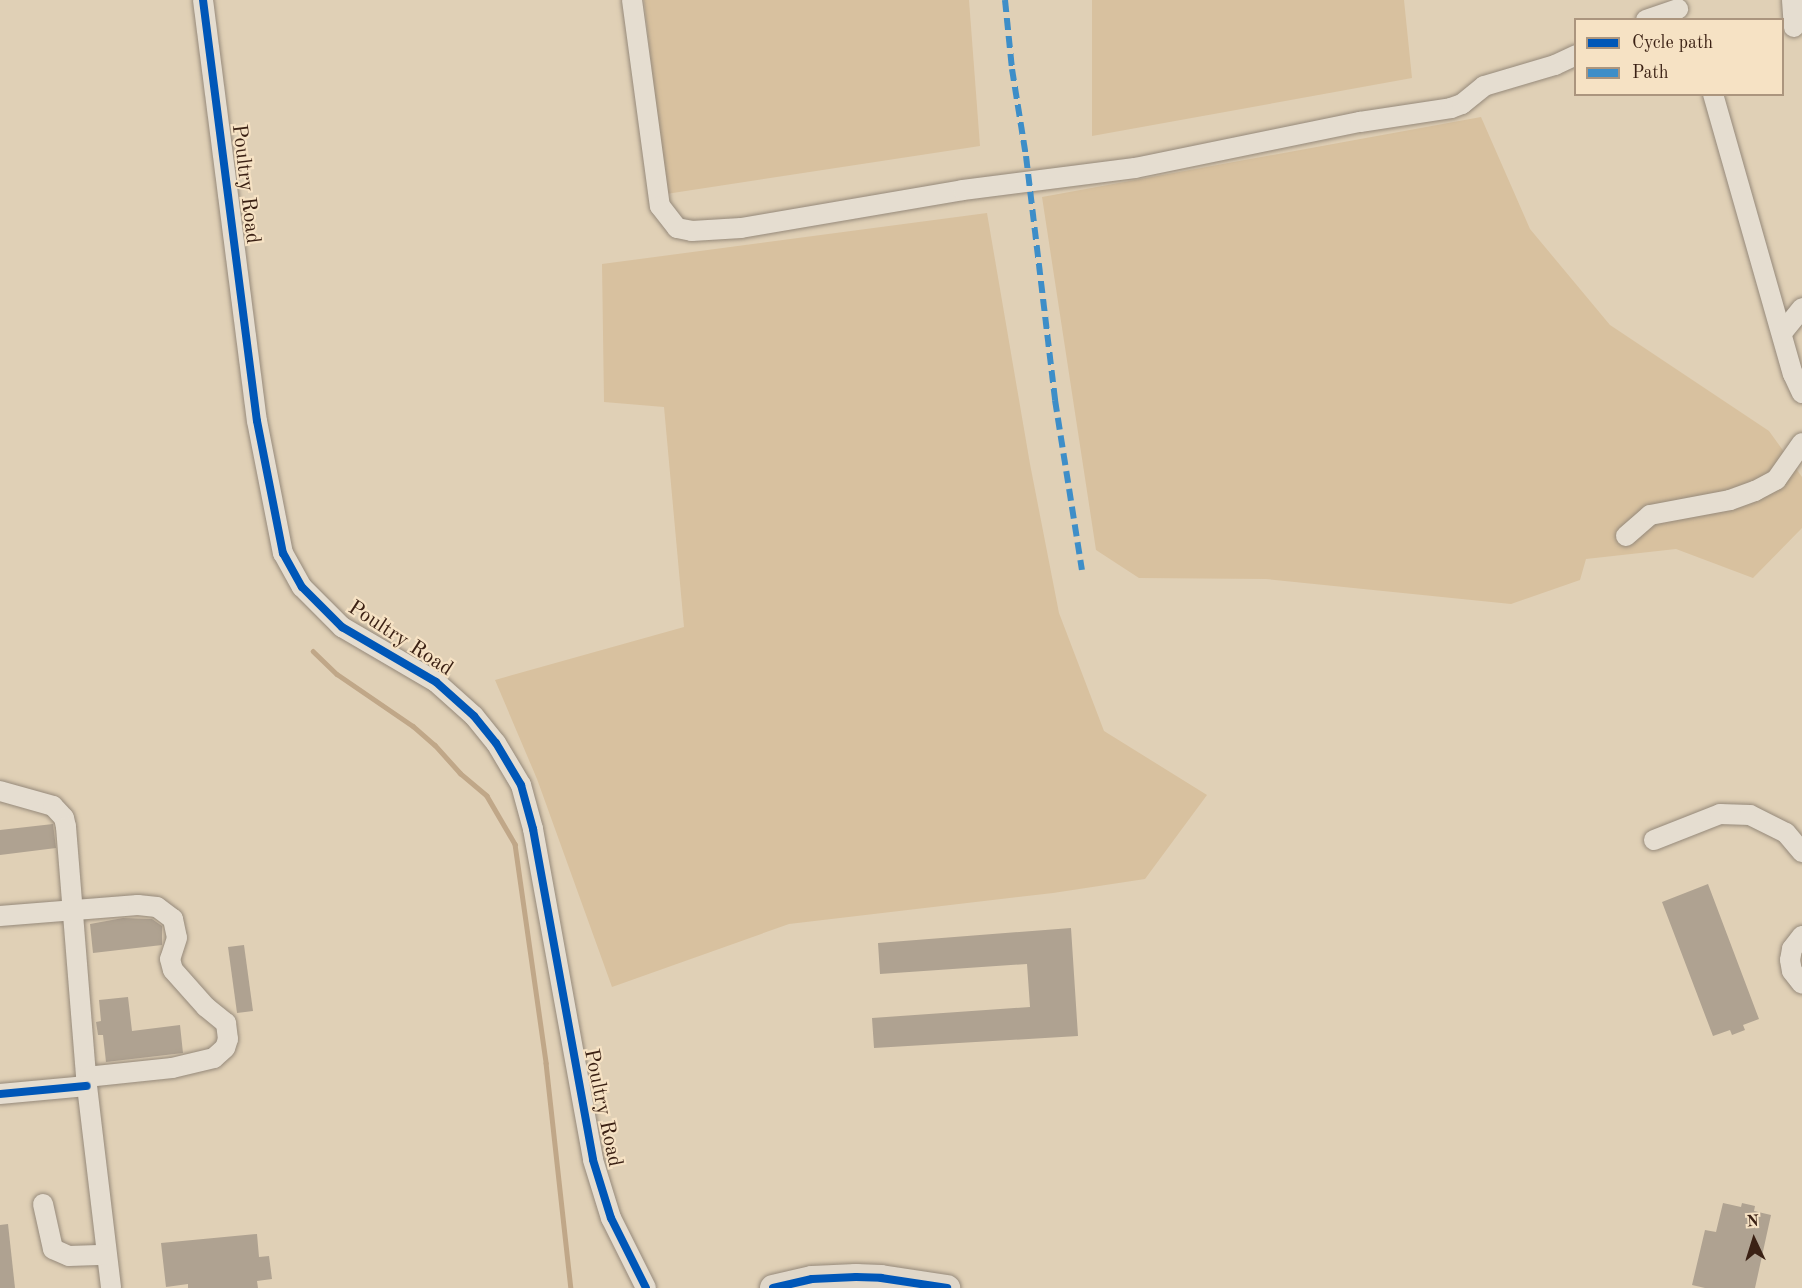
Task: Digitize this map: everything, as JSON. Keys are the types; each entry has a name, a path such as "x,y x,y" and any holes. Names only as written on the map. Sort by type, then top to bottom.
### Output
{"main road":[{"path":"773,1288 812,1279 856,1277 881,1278 947,1288"}],"street":[{"name":"Poultry Road","path":"203,0 257,421 283,553 302,587 342,627 436,682 474,716 496,743 521,784 533,829 593,1160 610,1218 646,1288"},
{"path":"632,0 660,206 677,228 692,231 741,228 963,190 1135,168 1360,122 1451,108 1462,104 1484,86 1555,64 1574,55"},
{"path":"1792,0 1793,28"},
{"path":"1653,18 1679,10"},
{"path":"1714,96 1793,374 1802,393"},
{"path":"1782,333 1802,308"},
{"path":"1626,536 1650,515 1730,500 1776,480 1802,443"},
{"path":"0,791 53,806 64,818 74,911 87,1081 111,1288"},
{"path":"1654,840 1720,814 1750,814 1786,833 1800,845"},
{"path":"0,916 138,905 157,907 167,911 176,927 175,949 170,959 173,970 206,1007 218,1014 226,1023 227,1031 225,1048 214,1058 149,1071 0,1094"},
{"path":"1802,936 1792,949 1790,960 1792,970 1802,984"},
{"path":"43,1204 53,1249 69,1256 106,1255"}],"shaded area":[{"path":"644,0 969,0 980,146 666,194"},
{"path":"1092,0 1404,0 1412,78 1092,136"},
{"path":"1481,117 1530,229 1610,325 1769,431 1802,477 1802,528 1753,578 1676,549 1586,559 1580,580 1511,604 1266,579 1139,578 1096,550 1042,197"},
{"path":"987,213 1030,464 1059,613 1104,731 1207,795 1145,879 1053,893 789,924 612,987 537,779 495,680 684,627 664,407 604,402 602,264"}],"building":[{"path":"53,824 56,848 0,855 0,830"},
{"path":"1708,884 1759,1019 1743,1025 1745,1030 1732,1035 1730,1030 1713,1036 1662,902"},
{"path":"123,918 152,919 162,926 162,945 93,953 90,924"},
{"path":"1071,928 1078,1036 874,1048 872,1018 1030,1007 1027,964 880,974 878,943"},
{"path":"244,945 253,1011 237,1013 228,947"},
{"path":"128,997 132,1031 180,1025 183,1053 106,1062 103,1035 98,1035 96,1022 101,1021 99,1000"},
{"path":"1723,1203 1741,1207 1742,1203 1755,1206 1754,1211 1771,1215 1755,1288 1705,1288 1692,1285 1705,1230 1716,1232"},
{"path":"8,1224 15,1288 0,1288 0,1225"},
{"path":"257,1234 259,1257 269,1256 272,1279 257,1281 258,1288 188,1288 188,1284 166,1287 161,1243"}],"waterway":[{"path":"313,651 337,674 413,726 435,745 460,773 487,796 515,844 546,1063 571,1288"}],"marked path":[{"path":"1005,0 1055,400 1082,570"}],"cycle path":[{"path":"203,0 257,421 283,553 302,587 342,627 436,682 474,716 496,743 521,785 533,829 593,1160 611,1218 646,1288"},
{"path":"0,1094 87,1086"},
{"path":"773,1288 812,1279 856,1277 881,1278 947,1288"}]}
